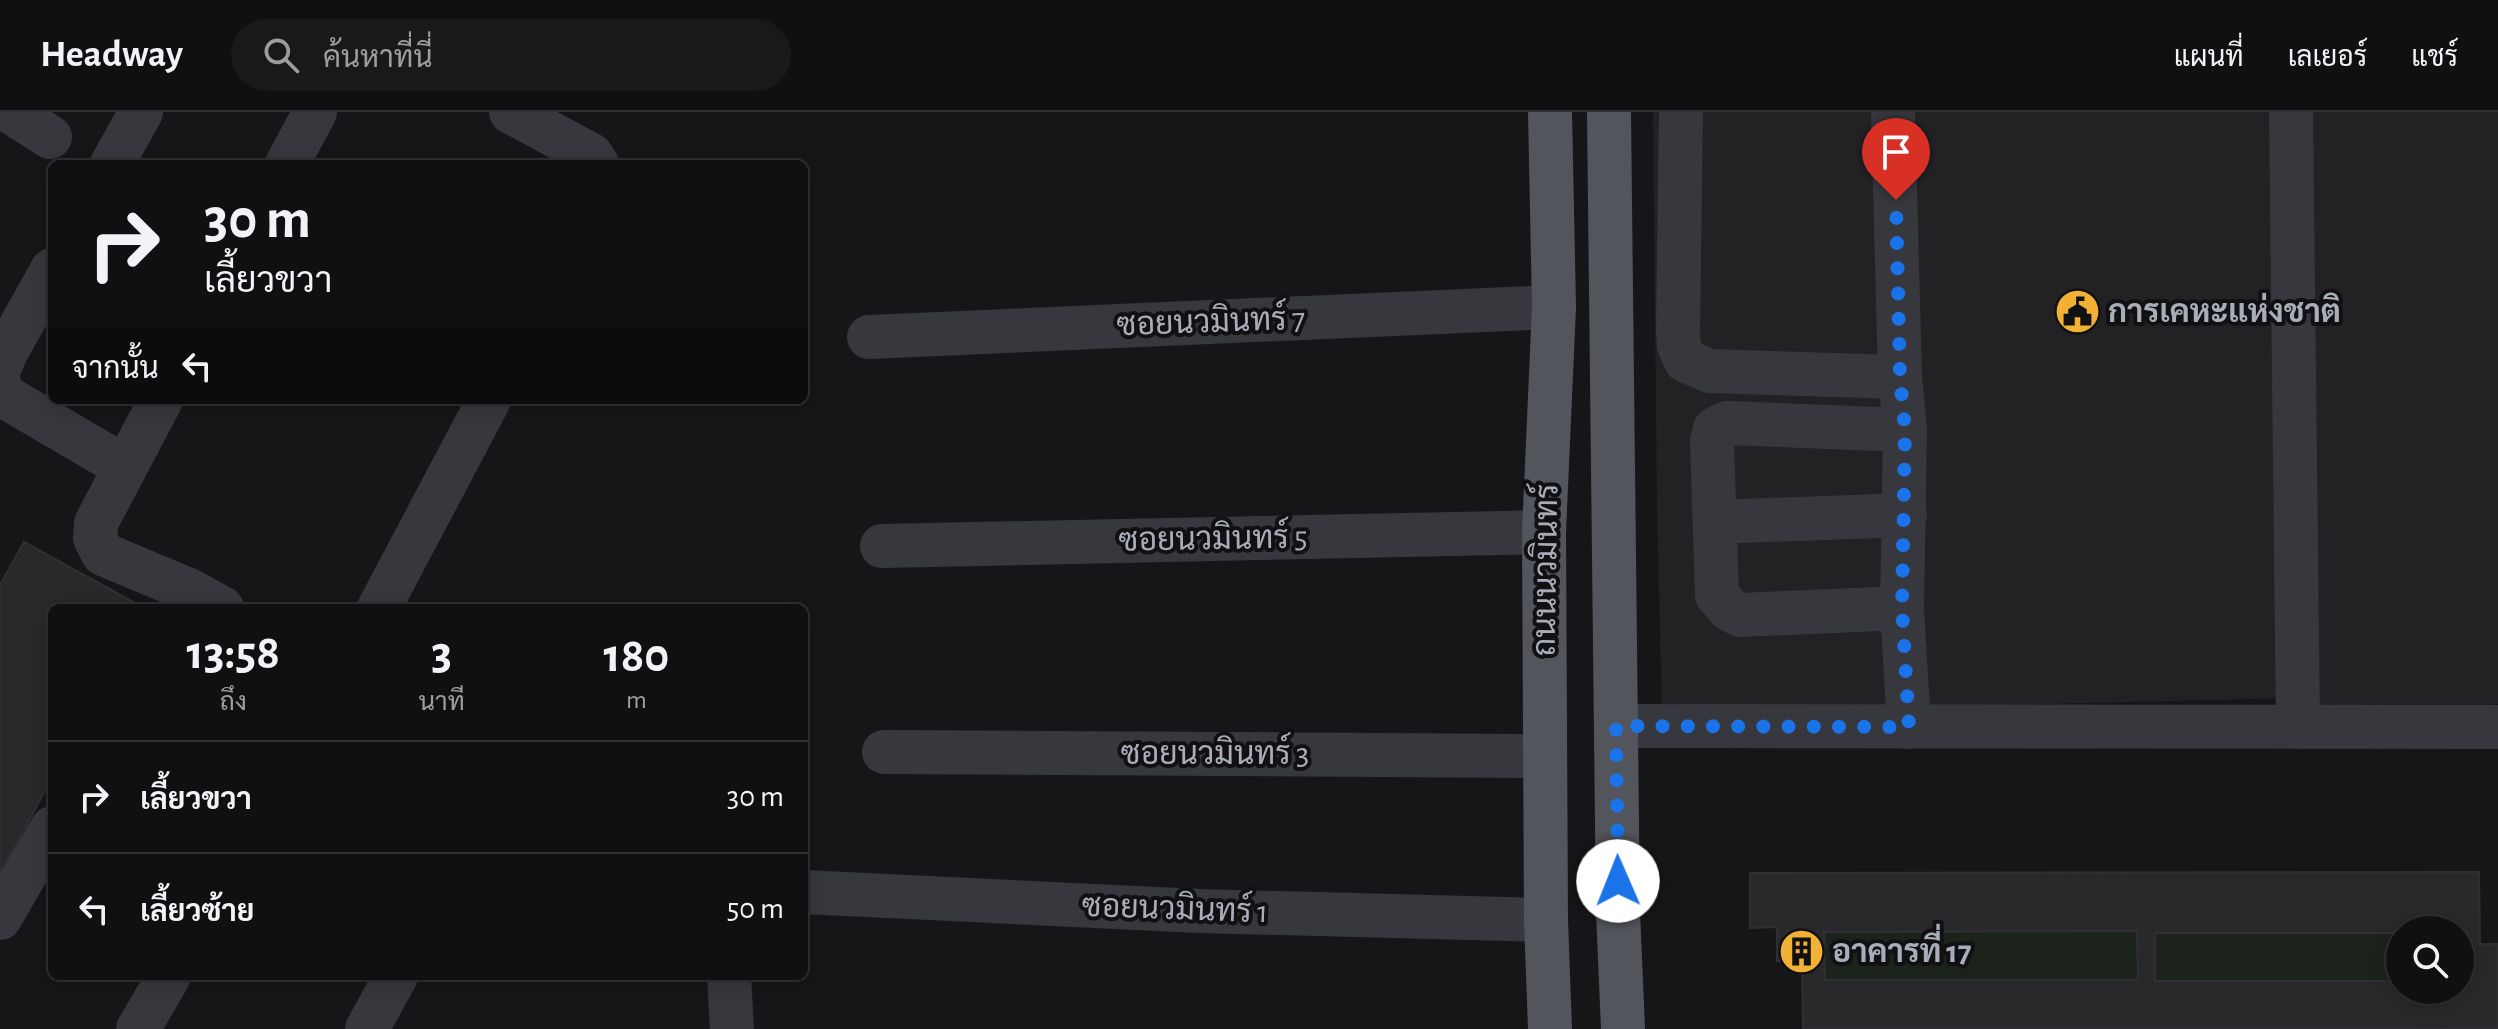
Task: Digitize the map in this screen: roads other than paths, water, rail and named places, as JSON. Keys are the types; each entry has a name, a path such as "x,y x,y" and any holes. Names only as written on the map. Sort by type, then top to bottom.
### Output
{"main road":[{"name":"ถนนนวมินทร์","path":"1550,112 1554,307 1544,532 1546,920 1550,1029"},
{"name":"ถนนนวมินทร์","path":"1609,112 1618,912 1623,1029"}],"street":[{"path":"11,112 50,137"},
{"path":"114,160 141,112"},
{"path":"289,160 315,112"},
{"path":"511,112 591,155 594,160"},
{"path":"1681,112 1678,329 1679,346 1686,361 1710,371 1900,377"},
{"path":"1893,112 1900,377 1905,430 1902,608 1909,727"},
{"path":"2291,112 2298,727"},
{"path":"0,367 48,277"},
{"name":"ซอยนวมินทร์ 7","path":"869,337 1554,307"},
{"path":"0,386 4,396 125,467"},
{"path":"159,404 96,523 95,538 103,554 197,602"},
{"path":"381,604 487,404"},
{"path":"1902,608 1737,614 1729,609 1717,595 1712,441 1715,429 1727,423 1905,430"},
{"path":"1715,522 1905,515"},
{"name":"ซอยนวมินทร์ 5","path":"882,546 1544,532"},
{"path":"1616,726 2498,727"},
{"name":"ซอยนวมินทร์ 3","path":"884,752 1545,756"},
{"path":"0,918 48,835"},
{"name":"ซอยนวมินทร์ 1","path":"808,892 1199,911 1546,920"},
{"path":"138,1029 167,980"},
{"path":"367,1029 394,980"},
{"path":"729,980 732,1029"}],"place":[{"name":"การเคหะแห่งชาติ","path":"2077,312"},
{"name":"อาคารที่ 17","path":"1801,952"}]}
